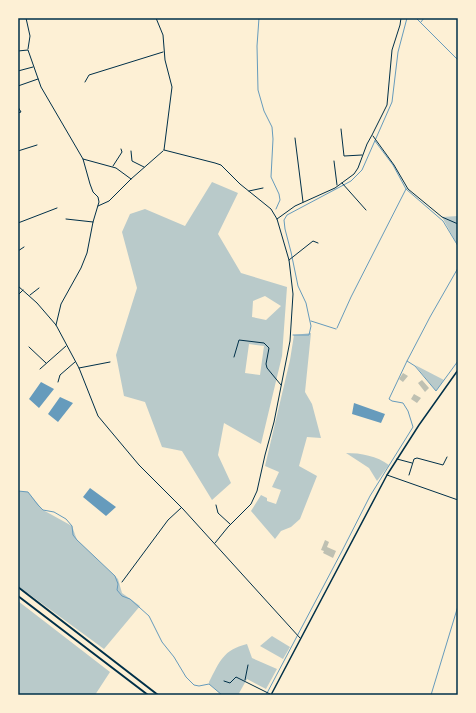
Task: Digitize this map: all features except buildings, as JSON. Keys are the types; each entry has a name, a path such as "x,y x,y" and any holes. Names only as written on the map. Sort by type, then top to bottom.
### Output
{"main road":[{"path":"270,695 387,475 419,425 458,370"},
{"path":"18,588 158,695"},
{"path":"18,596 148,695"},
{"path":"47,618 51,612"}],"street":[{"path":"26,18 30,36 28,50 41,87 83,159 90,184 93,192 98,197 99,202 93,222 87,253 81,268 61,304 56,325"},
{"path":"98,206 109,201 164,150 172,87 164,52 163,35 156,18"},
{"path":"277,219 303,203 338,186 354,174 358,168 367,144 386,105 392,50 401,18"},
{"path":"18,51 28,50"},
{"path":"86,82 90,75 164,52"},
{"path":"18,71 34,66"},
{"path":"18,86 38,79"},
{"path":"18,107 21,112 18,113"},
{"path":"341,129 344,156 363,155"},
{"path":"372,135 394,164 408,189 442,218 458,224"},
{"path":"295,138 303,203"},
{"path":"18,151 37,145"},
{"path":"113,167 122,152 121,149"},
{"path":"164,150 221,165 240,184 271,209 277,219 289,260 293,294 290,341 274,422 257,491 251,504 230,524 215,543"},
{"path":"131,151 132,161 144,168"},
{"path":"83,159 113,167 120,170 131,179"},
{"path":"334,161 338,186"},
{"path":"341,183 366,210"},
{"path":"249,191 263,188"},
{"path":"18,223 57,208"},
{"path":"66,219 93,222"},
{"path":"289,260 313,241 318,243"},
{"path":"18,251 24,247"},
{"path":"18,286 30,295 56,325 79,368 98,416 139,465 215,543 301,639"},
{"path":"30,295 39,288"},
{"path":"18,295 23,290"},
{"path":"234,357 238,340 264,343 269,348 266,364 267,368 281,386"},
{"path":"40,369 66,346"},
{"path":"29,347 46,363"},
{"path":"58,382 60,375 75,361"},
{"path":"79,368 110,362"},
{"path":"409,475 414,459 417,458 442,465 447,457"},
{"path":"397,459 412,463"},
{"path":"387,475 458,500"},
{"path":"216,505 218,513 230,524"},
{"path":"122,582 168,520 181,508"},
{"path":"245,680 248,665"},
{"path":"224,681 230,683 236,677 268,692 270,695"}],"shaded area":[{"path":"212,182 238,193 218,234 241,273 287,287 282,356 261,444 224,423 218,455 231,483 212,500 182,451 162,447 145,402 124,396 116,355 137,288 122,232 130,214 145,209 185,226","holes":["265,296 281,306 266,320 252,317 253,301","249,344 264,346 260,375 245,373"]},
{"path":"458,216 458,246 442,217"},
{"path":"311,333 305,392 312,404 321,438 307,437 299,466 317,476 300,519 291,527 281,531 275,539 251,511 261,495 267,498 267,501 276,504 281,490 272,487 279,472 265,466 290,360 294,335"},
{"path":"415,365 444,380 436,391"},
{"path":"346,453 369,456 379,459 389,465 377,481 369,468"},
{"path":"18,491 28,492 43,510 72,526 77,540 118,579 122,593 140,606 104,649 18,586"},
{"path":"18,601 110,672 95,695 18,695"},
{"path":"272,636 290,647 283,659 260,646"},
{"path":"247,644 252,658 277,669 266,689 247,679 238,695 222,695 209,684 209,682 223,657 227,653 239,646"}],"water":[{"path":"41,382 54,389 39,408 29,399"},
{"path":"60,397 73,403 58,422 48,414"},
{"path":"354,403 385,414 381,423 352,414"},
{"path":"90,488 116,507 106,516 83,497"}],"waterway":[{"path":"259,18 257,46 258,90 264,111 272,127 273,139 271,177 279,194 280,200 276,209"},
{"path":"293,335 309,335 311,326 306,303 298,286 284,220 287,215 351,181 362,170 392,102 398,52 407,18"},
{"path":"416,18 458,60"},
{"path":"421,22 424,18"},
{"path":"375,141 393,165 406,189 443,221 458,246"},
{"path":"337,328 351,297 406,189"},
{"path":"458,268 407,361 415,366 436,391 458,361"},
{"path":"311,321 336,329"},
{"path":"266,695 370,496 413,427 408,411 403,403 389,399 407,361"},
{"path":"18,491 28,492 43,510 54,512 66,519 72,526 73,535 77,540 115,576 118,584 117,590 122,596 130,599 149,616 162,642 174,657 186,677 194,685 199,686 209,684 222,695"},
{"path":"431,695 458,606"}]}
